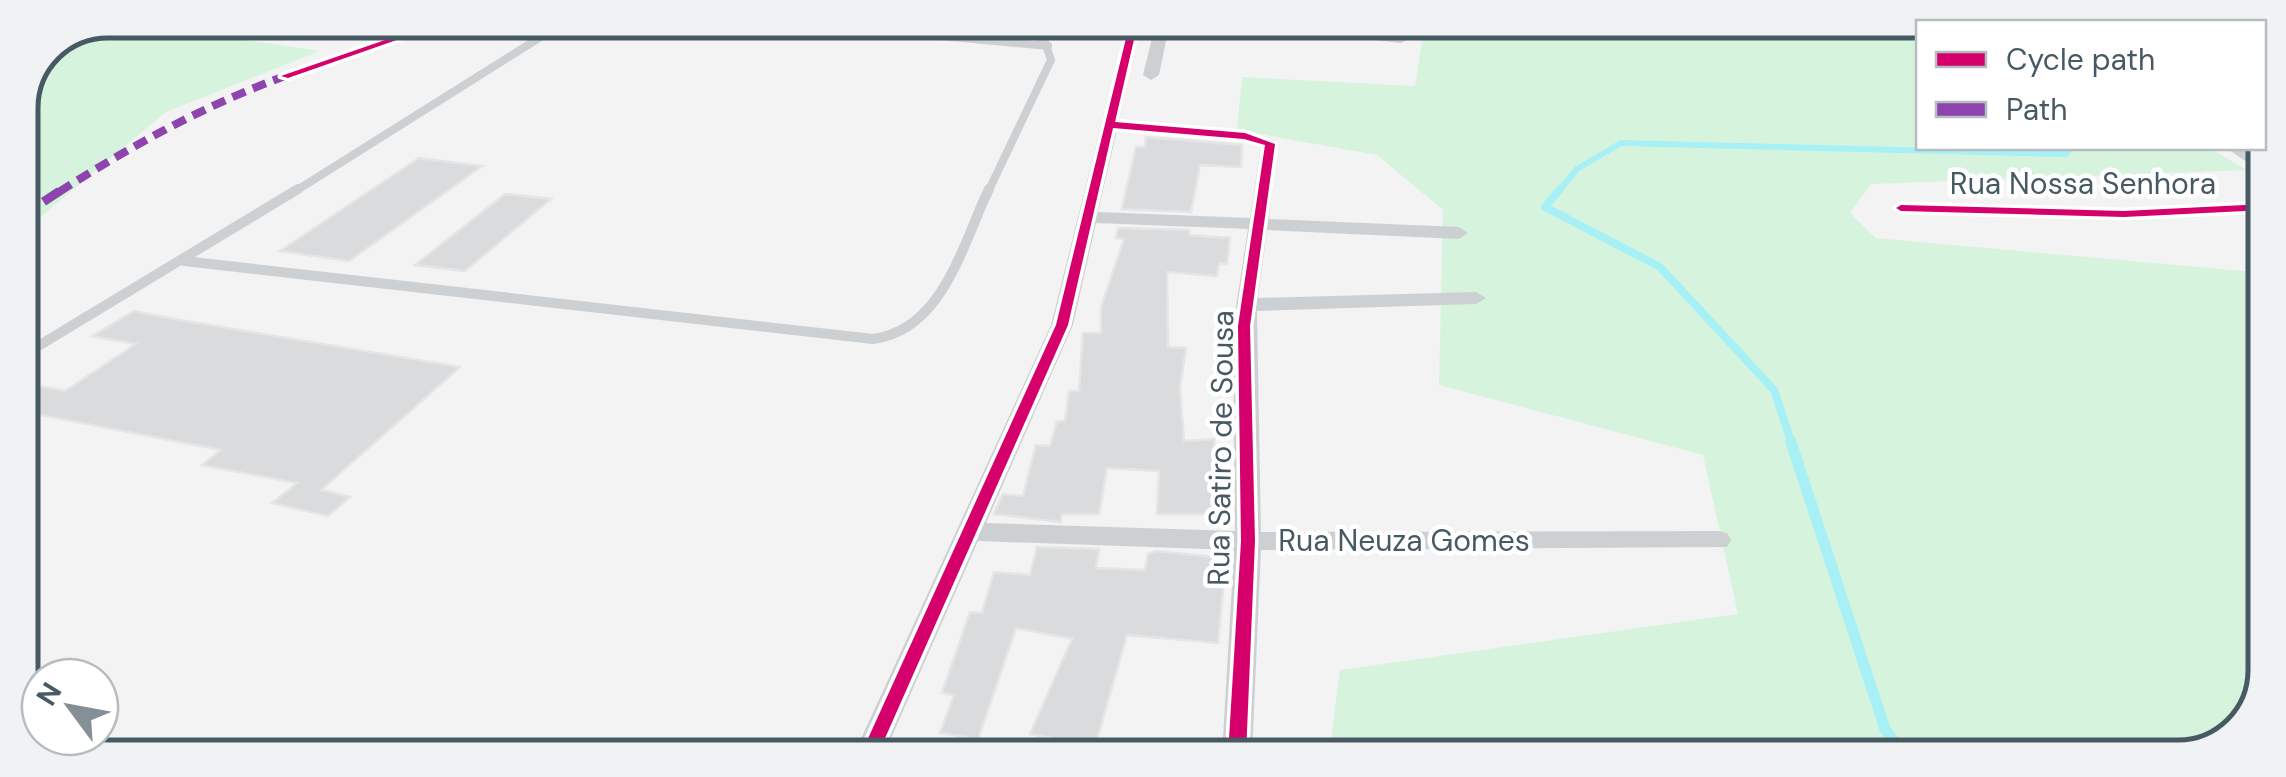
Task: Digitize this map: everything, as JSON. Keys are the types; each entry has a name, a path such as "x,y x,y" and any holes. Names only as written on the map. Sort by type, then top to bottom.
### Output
{"street":[{"path":"285,76 398,37"},
{"path":"875,740 1062,325 1131,37"},
{"path":"1151,75 1160,37"},
{"path":"1382,37 1401,39"},
{"name":"Rua Satiro de Sousa","path":"1112,125 1245,136 1270,144 1247,305 1248,541 1237,740"},
{"name":"Rua Nossa Senhora","path":"1901,208 2124,214 2248,208"},
{"path":"1090,218 1459,232"},
{"path":"1247,305 1476,298"},
{"name":"Rua Neuza Gomes","path":"970,532 1248,541 1718,540"}],"lane":[{"path":"37,348 184,262 541,37"},
{"path":"949,37 1048,46"},
{"path":"184,262 848,339 902,334 917,326 933,306 1052,60 1048,46 1038,37"}],"green space":[{"path":"108,37 224,37 320,51 166,112 37,220 39,94 49,69 69,49"},
{"path":"1423,37 1916,37 1916,150 2212,150 2247,170 1871,184 1850,213 1876,238 2248,271 2248,669 2245,692 2231,716 2201,736 2178,740 1331,740 1340,670 1738,614 1703,455 1439,385 1443,210 1377,155 1237,130 1242,77 1415,86"}],"building":[{"path":"1146,137 1242,145 1241,167 1200,165 1191,212 1122,209 1136,147 1145,147"},
{"path":"419,158 482,166 349,261 280,251"},
{"path":"505,194 551,199 465,271 415,265"},
{"path":"1118,228 1189,230 1189,235 1230,238 1227,264 1219,263 1217,276 1167,272 1168,347 1186,348 1180,388 1184,441 1214,439 1218,514 1157,514 1159,471 1107,468 1099,514 1062,514 1061,522 994,514 1003,494 1023,496 1036,445 1050,446 1057,421 1065,421 1069,391 1079,391 1083,333 1101,333 1101,307 1124,239 1116,238"},
{"path":"134,311 460,367 321,490 350,497 328,516 272,503 297,483 202,465 221,450 38,414 37,385 65,391 136,344 92,336"},
{"path":"1037,547 1099,549 1096,568 1145,570 1148,554 1156,551 1226,558 1218,643 1127,635 1097,740 1062,740 1030,734 1072,639 1016,628 978,739 940,733 954,695 942,693 970,612 982,613 994,572 1030,575"}],"waterway":[{"path":"1558,192 1577,169 1621,143 2066,154 2069,150"},
{"path":"1560,189 1545,207 1660,267 1774,390 1792,444"},
{"path":"1791,442 1885,729 1893,740"}],"marked path":[{"path":"37,206 147,136 210,104 285,76"}],"cycle path":[{"path":"285,76 400,37"},
{"path":"875,740 1062,325 1130,37"},
{"path":"1113,125 1245,136 1270,144 1244,326 1248,541 1238,740"},
{"path":"1901,208 2124,214 2248,208"}]}
